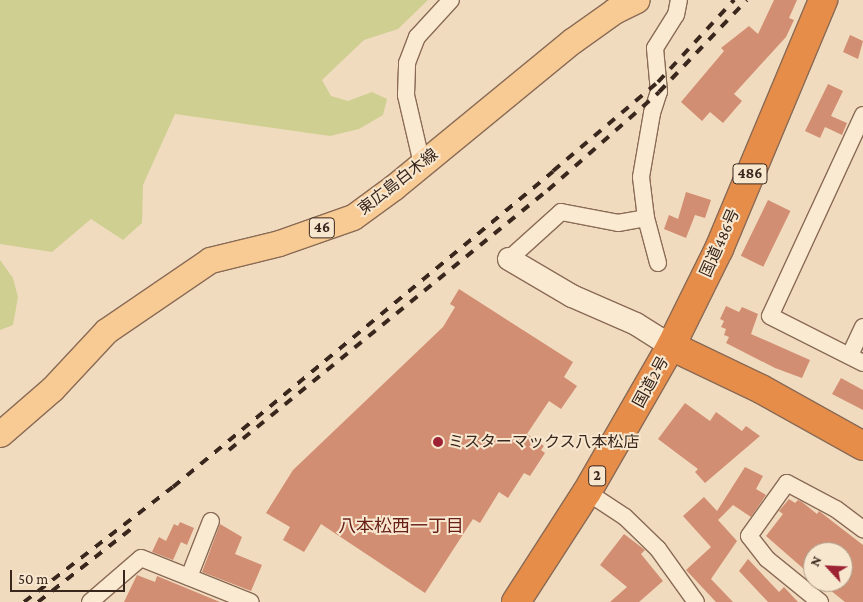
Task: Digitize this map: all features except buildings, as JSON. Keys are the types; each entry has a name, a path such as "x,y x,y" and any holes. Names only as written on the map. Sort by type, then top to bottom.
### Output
{"highway":[{"name":"国道486号","path":"671,346 719,249 824,0"},
{"name":"国道2号","path":"516,602 587,492 671,346 761,389 863,446"}],"main road":[{"name":"東広島白木線","path":"0,434 52,389 106,332 210,260 279,243 353,217 422,164 572,41 614,11 637,0"}],"street":[{"path":"422,164 406,95 407,63 417,37 451,0"},
{"path":"658,263 646,218 641,177 652,113 659,92 655,48 676,15 679,0"},
{"path":"863,115 770,316 857,359 863,327"},
{"path":"646,218 618,223 561,212 509,259 572,296 636,324 671,346"},
{"path":"820,602 767,559 749,536 787,483 836,509 863,529"},
{"path":"587,492 625,517 658,549 696,602"},
{"path":"189,577 211,521"},
{"path":"90,602 141,558 251,602"}],"green space":[{"path":"0,0 428,0 398,29 364,40 322,80 331,96 348,101 372,92 387,99 383,115 359,129 330,136 175,114 143,185 142,223 123,240 91,219 52,252 0,244"},
{"path":"0,260 13,278 18,297 13,325 0,330"}],"railway":[{"path":"24,602 173,487 658,82 734,0"},
{"path":"229,450 548,190 659,92 747,0"},
{"path":"38,602 131,529"}],"place":[{"name":"ミスターマックス八本松店","path":"438,442"}],"district":[{"name":"八本松西一丁目","path":"401,526"}]}
